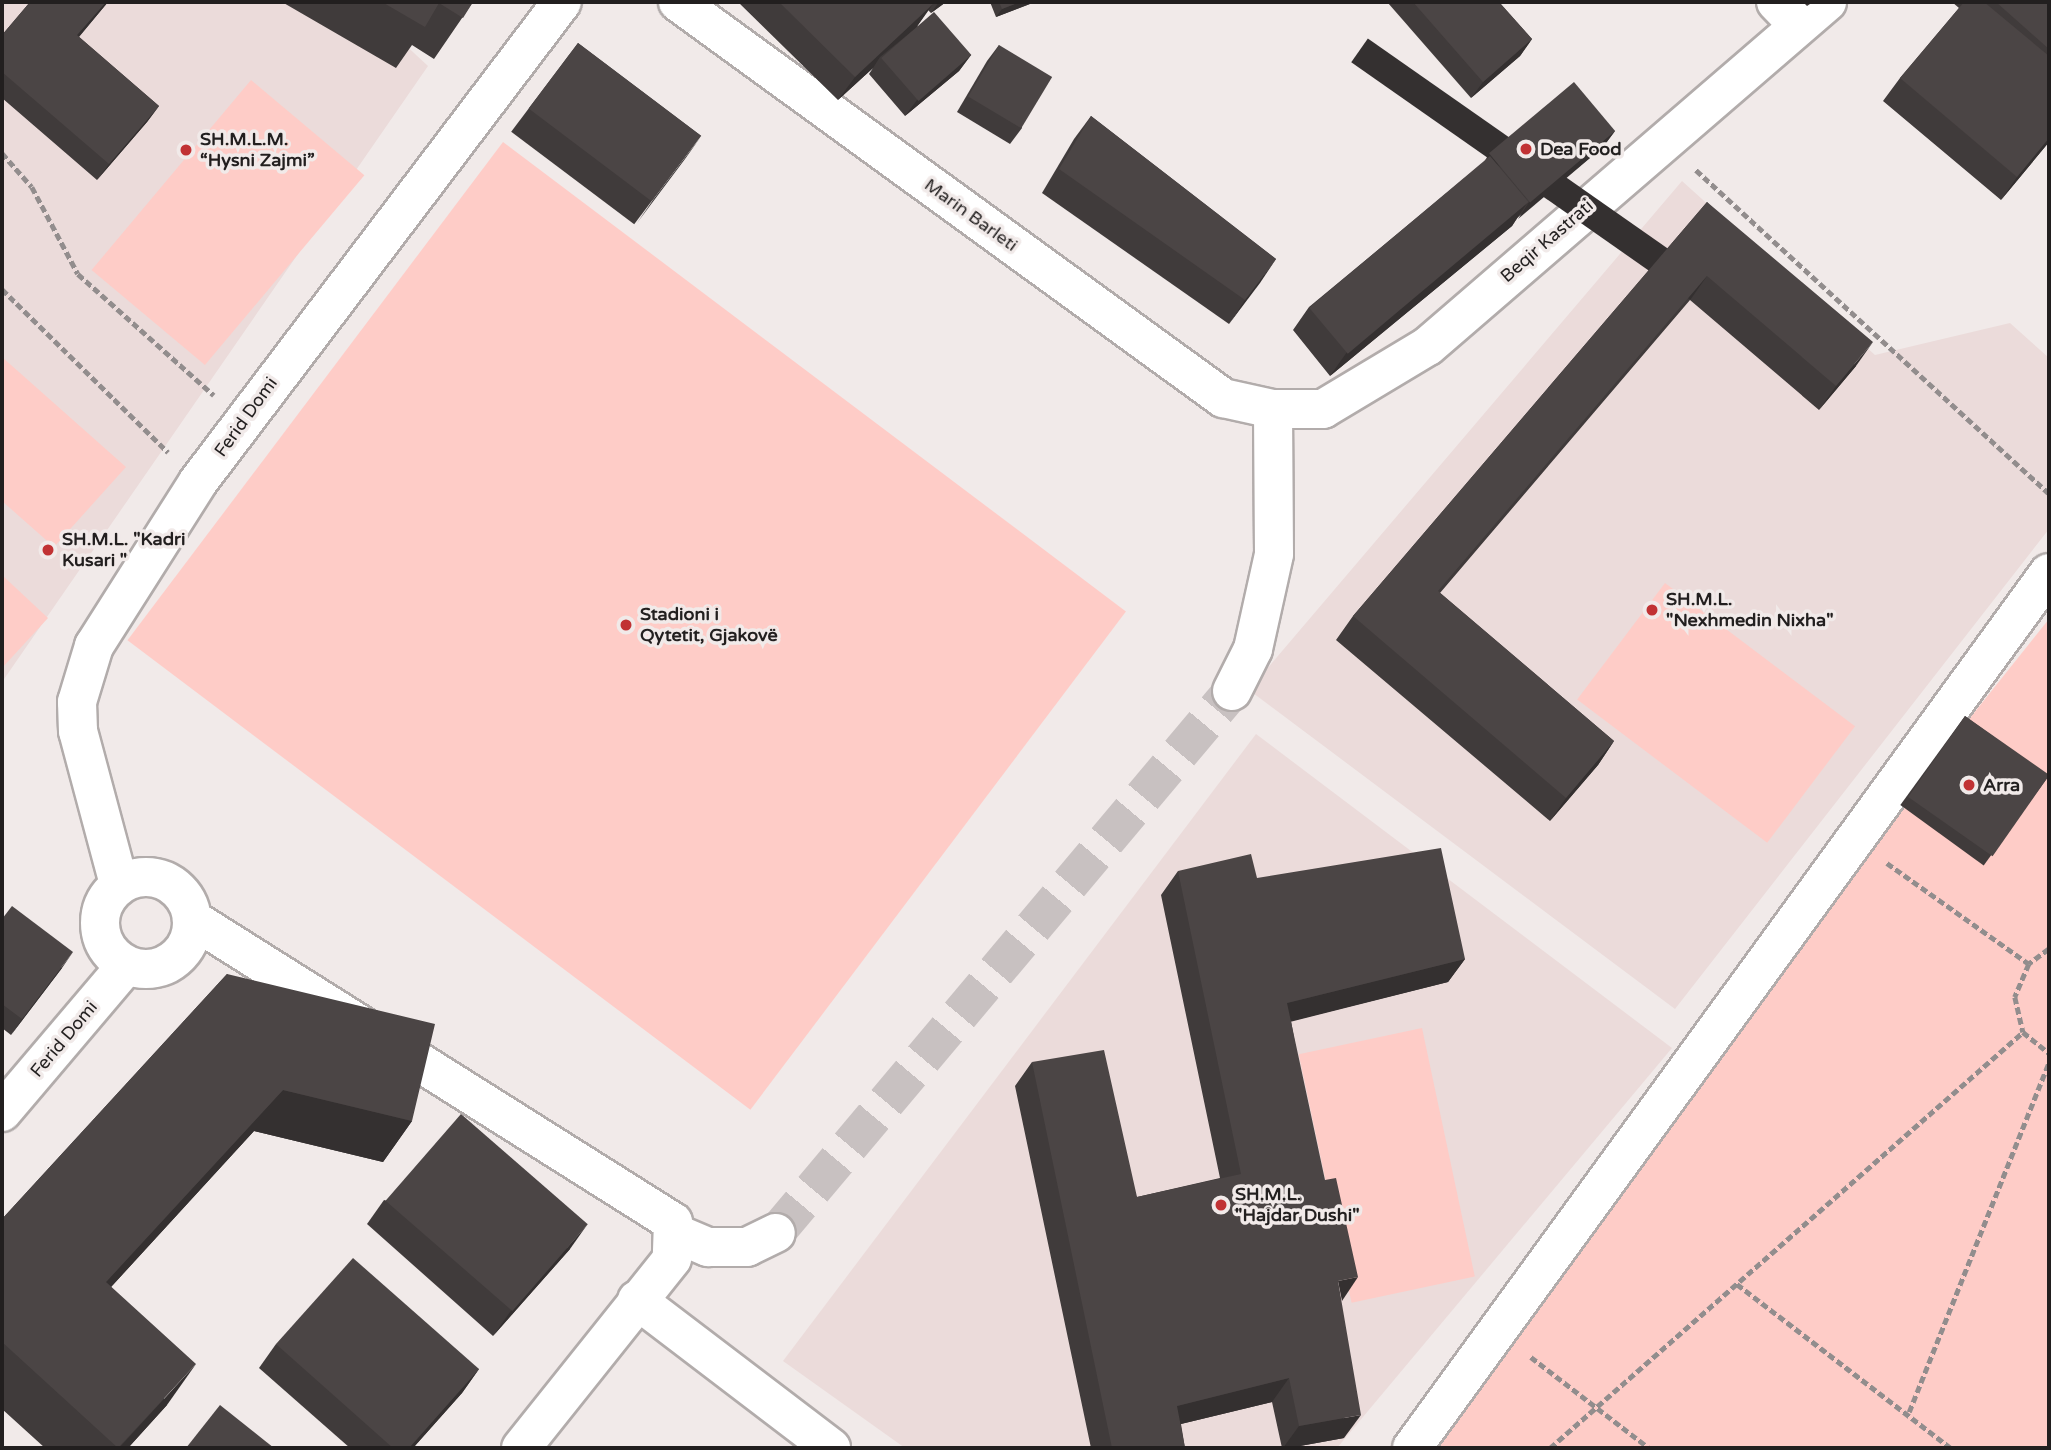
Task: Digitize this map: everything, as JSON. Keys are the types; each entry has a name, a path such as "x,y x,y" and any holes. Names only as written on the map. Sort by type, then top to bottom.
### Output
{"street":[{"name":"Ferid Domi","path":"119,884 78,731 77,702 94,646 198,482 562,2"},
{"name":"Marin Barleti","path":"678,2 1223,398 1273,409"},
{"name":"Beqir Kastrati","path":"1273,409 1323,409 1428,346 1663,140 1800,10"},
{"path":"1232,691 1254,649 1274,554 1273,409"},
{"path":"1412,1448 1858,842 2049,573"},
{"path":"150,876 165,881 184,896 192,919 184,949 173,961 142,970 126,966 103,943 99,927 101,911 119,884 150,876"},
{"path":"192,919 673,1222 677,1234 672,1259 521,1448"},
{"name":"Ferid Domi","path":"2,1112 126,966"},
{"path":"677,1234 708,1247 747,1247 776,1233"},
{"path":"637,1300 831,1448"}],"path":[{"path":"1663,140 2049,493"},
{"path":"2,153 32,187 78,274 243,421"},
{"path":"2,289 198,482"},
{"path":"1858,842 2029,964"},
{"path":"2049,949 2029,964 2015,997 2023,1032 2049,1053"},
{"path":"1550,1448 1597,1410 2023,1032"},
{"path":"1909,1412 2049,1062"},
{"path":"1737,1284 1909,1412 1951,1448"},
{"path":"1498,1332 1649,1448"}],"shaded area":[{"name":"SH.M.L.M. “Hysni Zajmi”","path":"2,2 359,2 428,66 2,682"},
{"path":"251,80 364,175 205,365 92,270"},
{"name":"Stadioni i Qytetit, Gjakovë","path":"503,142 1126,611 750,1110 127,640"},
{"name":"SH.M.L. \"Nexhmedin Nixha\"","path":"1682,181 1875,355 2010,323 2049,358 2049,529 1675,1009 1249,690"},
{"path":"2,357 126,467 54,547 2,501"},
{"path":"2,575 48,618 2,668"},
{"path":"1665,583 1855,726 1767,843 1577,700"},
{"path":"2049,619 2049,1448 1420,1448 1831,892"},
{"name":"SH.M.L. \"Hajdar Dushi\"","path":"1256,734 1672,1048 1337,1448 905,1448 783,1361"},
{"path":"1422,1028 1475,1276 1352,1303 1299,1054"}],"building":[{"path":"30,2 106,2 77,35 159,106 109,164 2,72 2,35"},
{"path":"382,2 473,2 463,18 439,3 425,27"},
{"path":"779,2 930,2 933,4 855,77"},
{"path":"999,2 1020,2 1002,9"},
{"path":"1413,2 1499,2 1532,39 1483,82"},
{"path":"1964,2 1984,2 2049,56 2049,138 2017,177 1900,78"},
{"path":"1996,2 2049,2 2049,49"},
{"path":"934,12 971,55 919,101 881,58"},
{"path":"578,43 701,136 652,201 529,108"},
{"path":"999,45 1052,77 1021,128 968,96"},
{"path":"1574,82 1615,131 1530,202 1489,153"},
{"path":"1091,116 1276,259 1245,300 1059,169"},
{"path":"1490,156 1529,202 1348,354 1309,308"},
{"path":"1707,202 1873,342 1836,386 1707,276 1438,591 1614,741 1566,798 1353,616"},
{"path":"1965,716 2049,775 1993,856 1908,797"},
{"path":"1441,848 1465,959 1287,1003 1325,1180 1336,1178 1358,1277 1338,1281 1361,1415 1299,1426 1289,1378 1177,1406 1185,1448 1112,1448 1032,1062 1104,1050 1137,1197 1241,1174 1178,871 1251,854 1257,878"},
{"path":"12,906 73,952 22,1019 2,1004 2,919"},
{"path":"227,974 435,1024 412,1121 283,1090 106,1282 196,1364 118,1448 2,1342 2,1219"},
{"path":"461,1114 588,1224 512,1311 386,1201"},
{"path":"353,1258 479,1369 409,1448 393,1448 276,1344"},
{"path":"220,1405 274,1448 186,1448"}],"tunnel":[{"path":"776,1233 1232,691"}],"place":[{"name":"Dea Food","path":"1526,149"},
{"name":"SH.M.L.M. “Hysni Zajmi”","path":"186,150"},
{"name":"SH.M.L. \"Kadri Kusari \"","path":"48,550"},
{"name":"SH.M.L. \"Nexhmedin Nixha\"","path":"1652,610"},
{"name":"Stadioni i Qytetit, Gjakovë","path":"626,625"},
{"name":"Arra","path":"1969,785"},
{"name":"SH.M.L. \"Hajdar Dushi\"","path":"1221,1205"}]}
